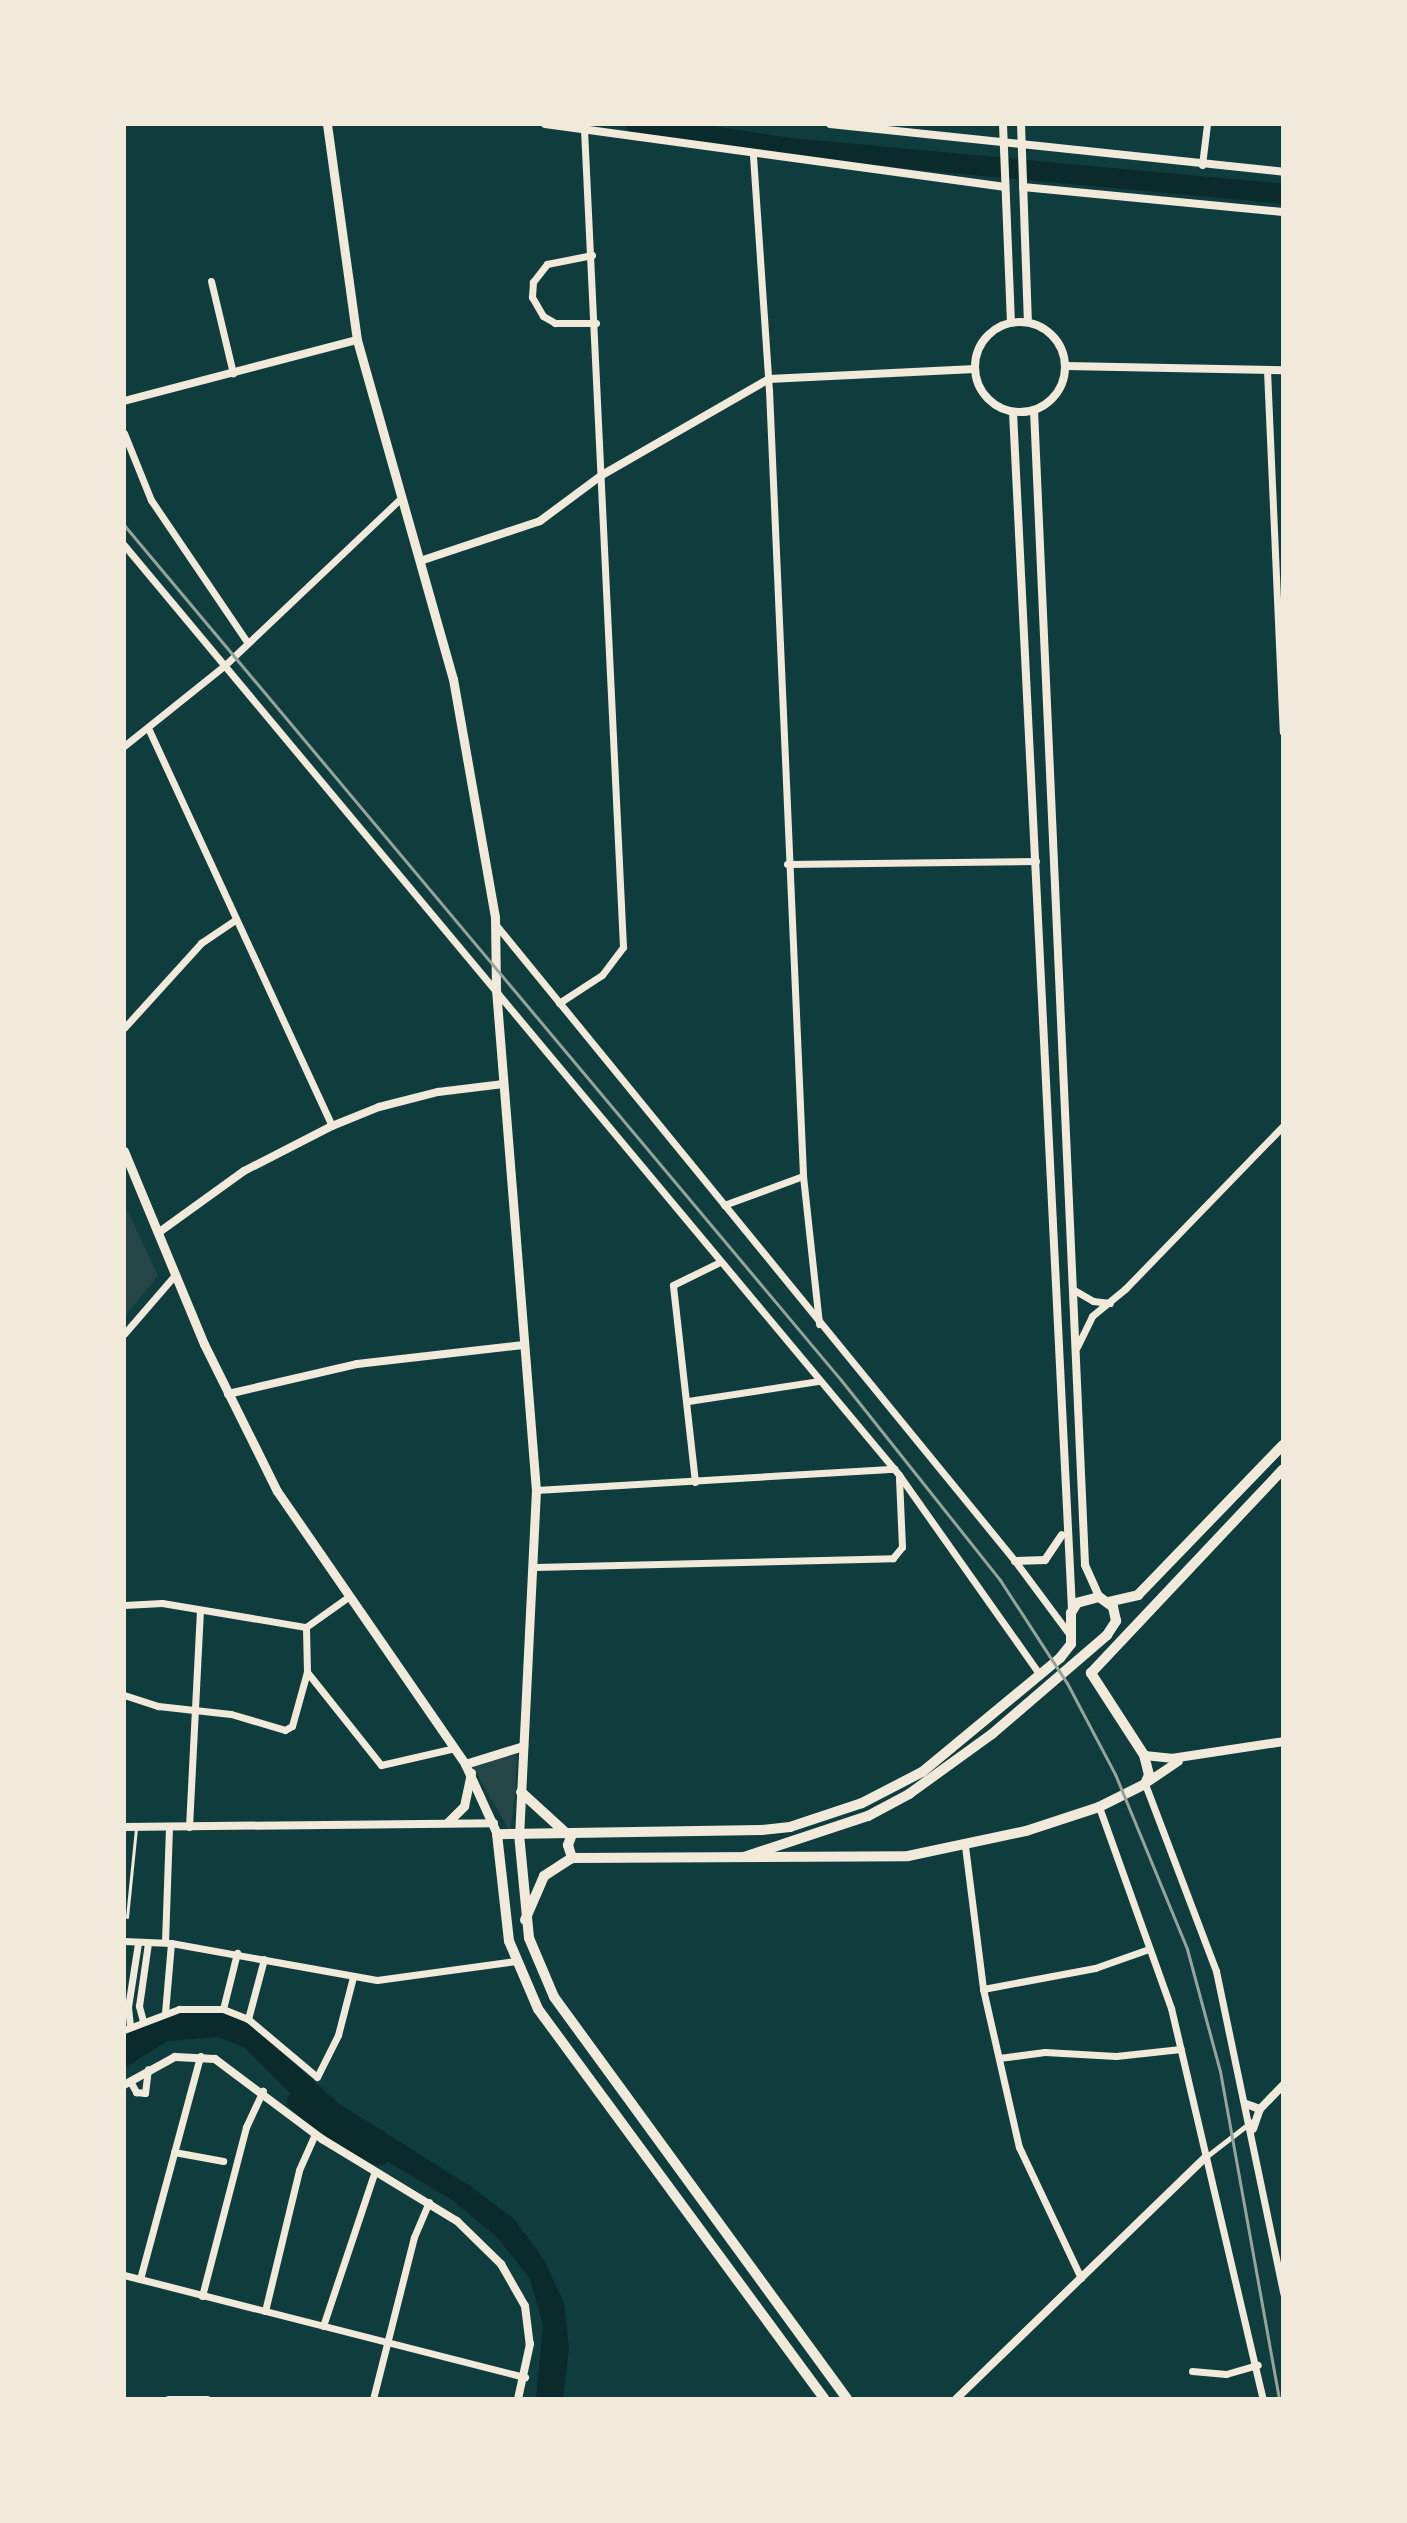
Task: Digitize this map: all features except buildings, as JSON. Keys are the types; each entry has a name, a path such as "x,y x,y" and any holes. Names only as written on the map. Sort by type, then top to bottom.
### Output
{"main road":[{"path":"327,124 357,340 453,679 496,925 496,989 536,1490 535,1567 519,1834 525,1920 554,1997 847,2399"},
{"path":"124,1151 228,1394 277,1491 468,1768 495,1829 509,1941 547,2023 663,2173 825,2399"},
{"path":"495,1829 519,1834 761,1830 817,1819 922,1772 1068,1649 1072,1609 1086,1598 1138,1595 1283,1445"},
{"path":"1145,1784 1149,1775 1144,1755 1092,1681 1095,1666 1283,1469"},
{"path":"1248,1484 1259,1494"},
{"path":"744,1857 868,1816 943,1771 1107,1635 1116,1616 1103,1599"},
{"path":"1144,1755 1188,1756 1283,1741"},
{"path":"468,1768 523,1746"},
{"path":"525,1920 544,1876 572,1858 861,1859 965,1846 1099,1807 1145,1784 1157,1772 1188,1756"},
{"path":"448,1822 464,1806 468,1768"},
{"path":"521,1792 570,1834"},
{"path":"570,1834 568,1845 572,1858"}],"street":[{"path":"545,124 753,156 1003,183"},
{"path":"830,124 1002,147 1283,172"},
{"path":"1003,124 1011,323"},
{"path":"1021,124 1028,322"},
{"path":"1202,165 1207,124"},
{"path":"559,1003 602,975 623,947 596,323 584,130"},
{"path":"753,156 769,379 787,864 803,1176 819,1324"},
{"path":"1023,183 1283,212"},
{"path":"592,255 547,264 533,282 532,297 543,316 555,323 596,323"},
{"path":"211,281 233,373"},
{"path":"1028,322 1055,337 1066,366 1058,393 1034,410 1013,412 986,397 975,369 980,345 1011,323 1028,322"},
{"path":"124,401 357,340"},
{"path":"1066,366 1283,370"},
{"path":"420,561 514,534 602,475 769,379 975,369"},
{"path":"1267,370 1283,732"},
{"path":"1034,410 1048,654 1085,1565 1103,1599"},
{"path":"1013,412 1027,656 1064,1527 1072,1609"},
{"path":"124,433 151,500 247,642"},
{"path":"124,746 149,730 224,666 400,499"},
{"path":"124,545 896,1472 1040,1675"},
{"path":"1027,656 1048,654"},
{"path":"149,730 234,921 332,1126"},
{"path":"787,864 1036,861"},
{"path":"1037,886 1058,885"},
{"path":"124,1028 201,943 234,921"},
{"path":"496,925 1015,1561 1071,1637"},
{"path":"158,1233 244,1171 332,1126 424,1095 504,1084"},
{"path":"1046,1090 1067,1089"},
{"path":"1075,1353 1088,1321 1110,1303 1283,1126"},
{"path":"724,1205 803,1176"},
{"path":"695,1482 674,1281 720,1262"},
{"path":"124,1334 175,1275"},
{"path":"1054,1290 1074,1290 1110,1303"},
{"path":"228,1394 357,1364 524,1345"},
{"path":"688,1401 819,1381"},
{"path":"536,1490 896,1472"},
{"path":"535,1567 893,1558 902,1547 896,1472"},
{"path":"1015,1561 1045,1560 1060,1545 1064,1527"},
{"path":"124,1605 162,1603 306,1627 348,1597"},
{"path":"189,1827 198,1709 200,1610"},
{"path":"124,1695 158,1706 198,1709 285,1730 292,1726 307,1672 306,1627"},
{"path":"307,1672 381,1765 455,1748"},
{"path":"1145,1784 1216,1971 1252,2125 1283,2293"},
{"path":"1099,1807 1181,2049 1258,2365 1263,2399"},
{"path":"124,1827 448,1822 495,1829"},
{"path":"165,2013 169,1827"},
{"path":"965,1846 983,1989 1019,2147 1081,2278"},
{"path":"125,1942 168,1943 237,1953 377,1980 516,1961"},
{"path":"138,1943 127,2028 165,2013 223,2009 248,2019 317,2077 338,2035 353,1977"},
{"path":"143,2021 139,2006 148,1943"},
{"path":"983,1989 1095,1968 1149,1949"},
{"path":"223,2009 237,1953"},
{"path":"248,2019 264,1959"},
{"path":"999,2058 1045,2052 1116,2056 1181,2049"},
{"path":"140,2279 200,2056"},
{"path":"148,2069 145,2093 136,2092 127,2083 148,2069 175,2057 200,2056 226,2065 315,2134 374,2174 429,2202 483,2243 515,2285 530,2325 525,2377 518,2399"},
{"path":"956,2399 1207,2156 1252,2125 1260,2109 1283,2085"},
{"path":"202,2296 250,2116 263,2091"},
{"path":"1246,2104 1260,2109"},
{"path":"265,2311 299,2170 315,2134"},
{"path":"174,2152 223,2161"},
{"path":"323,2326 374,2174"},
{"path":"373,2399 414,2237 429,2202"},
{"path":"124,2275 525,2377"},
{"path":"1192,2371 1226,2374 1258,2365"},
{"path":"168,2399 207,2399"}],"lane":[{"path":"127,1917 136,1827"}],"shaded area":[{"path":"124,1203 158,1276 124,1317"},
{"path":"517,1755 515,1795 510,1832 472,1765"},
{"path":"173,2013 225,2013 247,2021 338,2103 470,2186 515,2220 544,2260 564,2303 569,2348 563,2399 536,2399 543,2325 530,2279 498,2238 452,2200 316,2119 245,2048 218,2037 168,2041 124,2068 124,2034"}],"waterway":[{"path":"636,124 790,148 1283,194"},
{"path":"297,2101 323,2127 379,2156"}],"railway":[{"path":"124,525 841,1380 1000,1580 1067,1683 1115,1774 1187,1949 1220,2071 1279,2399"}]}
